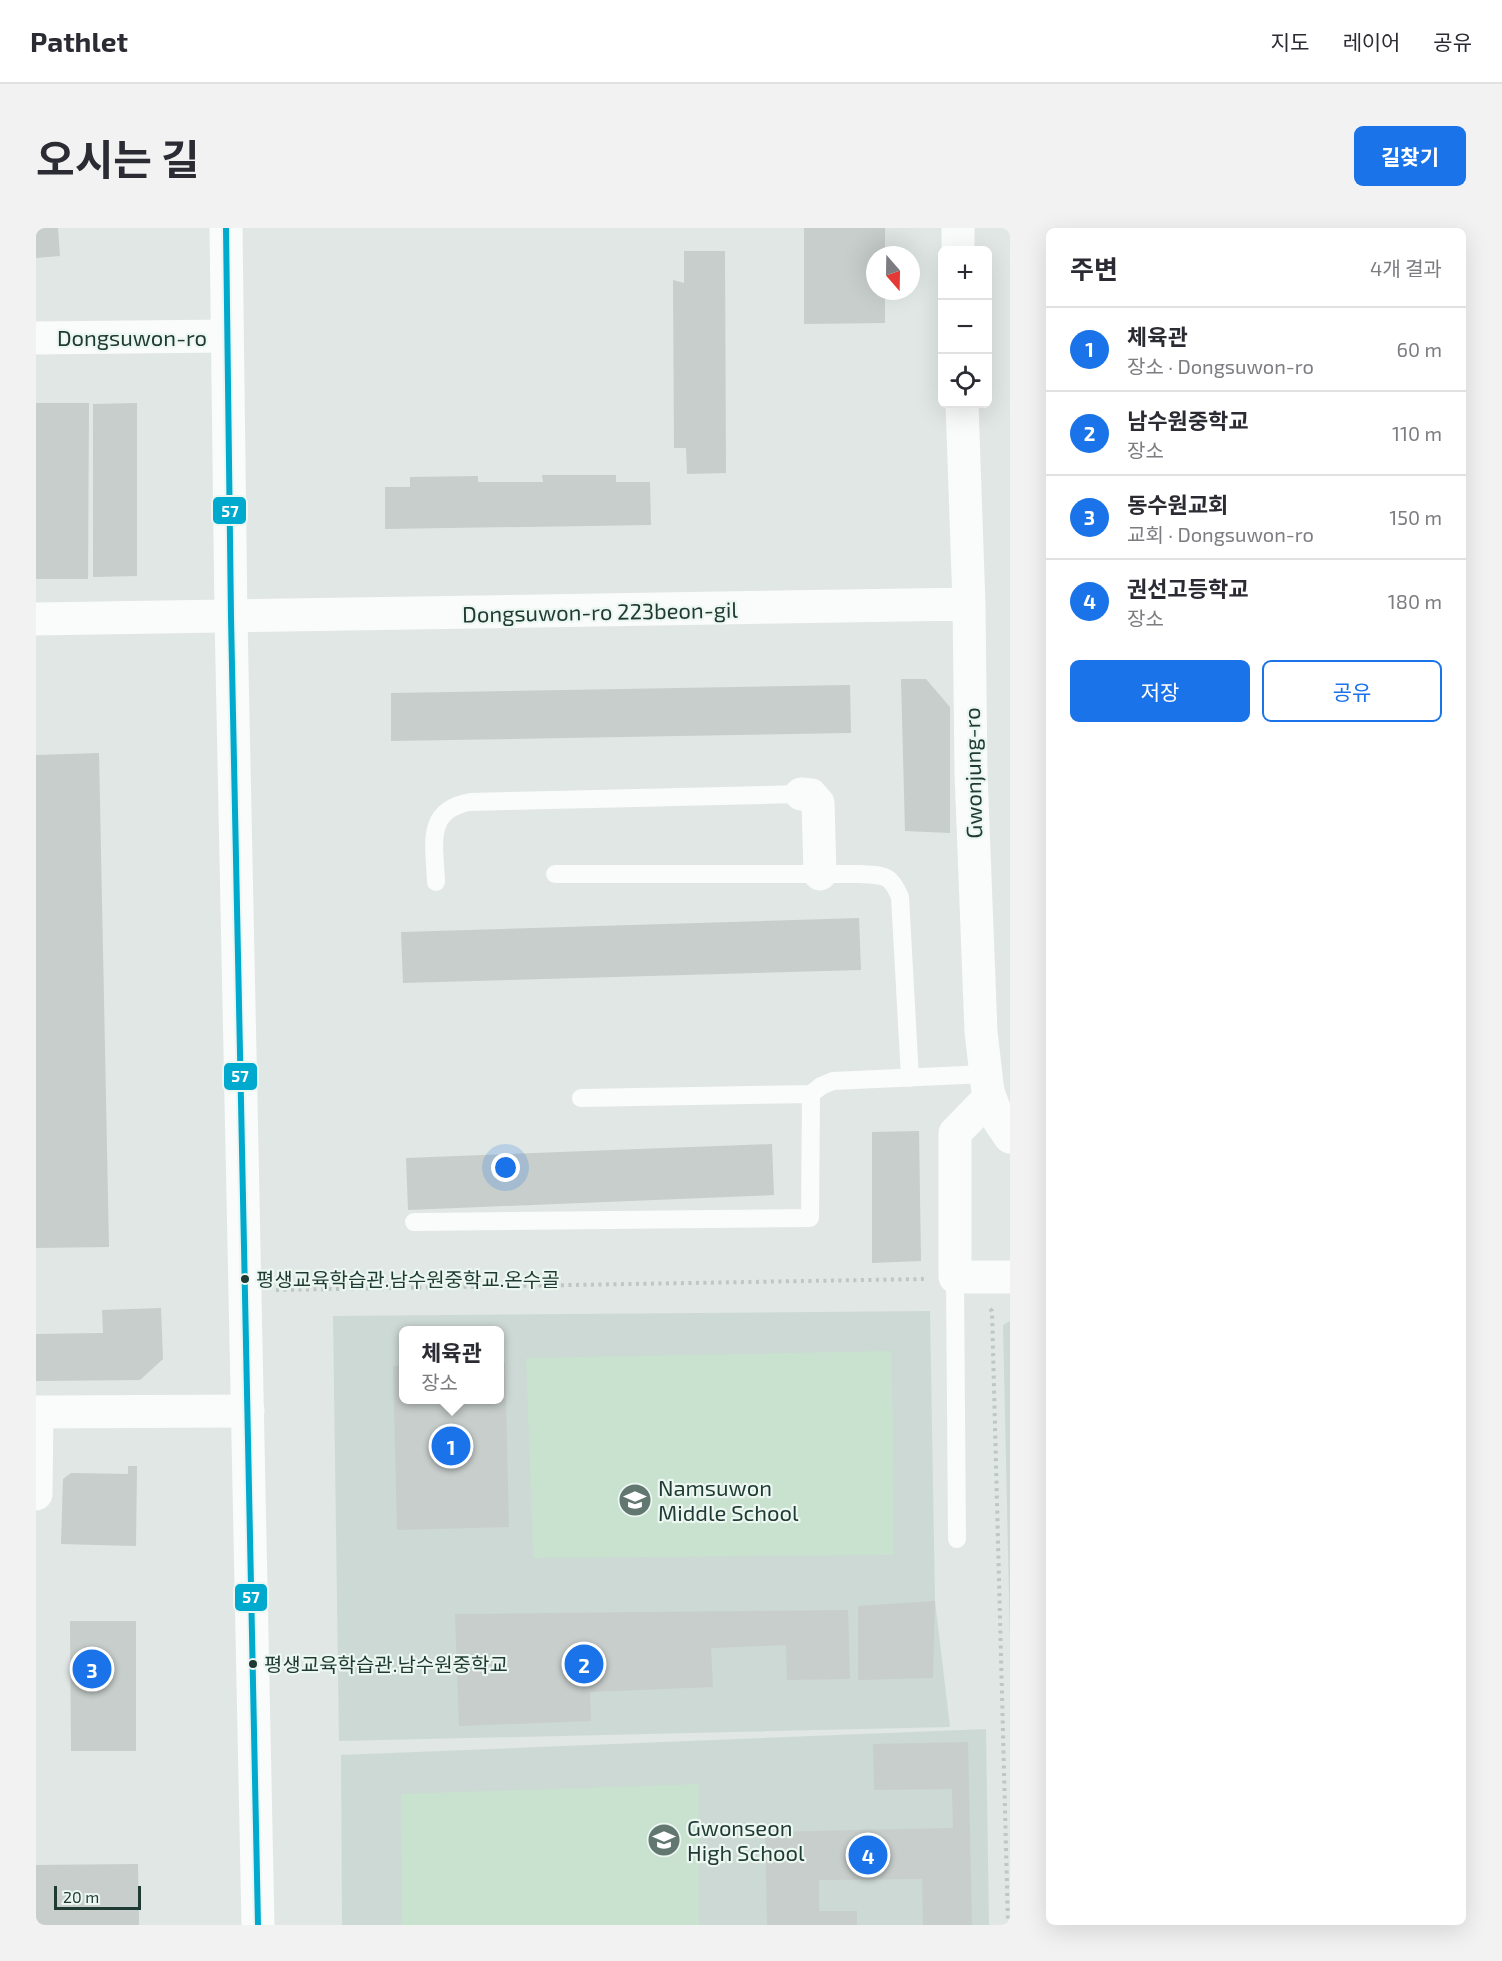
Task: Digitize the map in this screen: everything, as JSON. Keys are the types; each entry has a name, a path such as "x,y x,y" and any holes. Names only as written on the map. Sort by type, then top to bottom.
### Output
{"street":[{"name":"Dongsuwon-ro","path":"226,228 231,617 258,1925"},
{"path":"958,228 958,246"},
{"name":"Dongsuwon-ro","path":"36,338 227,336"},
{"name":"Gwonjung-ro","path":"962,408 981,1032 988,1085 999,1121 1010,1137"},
{"name":"Dongsuwon-ro 223beon-gil","path":"36,619 969,604"},
{"path":"801,794 811,795 818,803 820,874"},
{"path":"988,1085 955,1133 955,1277 1010,1277"},
{"path":"36,1494 36,1412 248,1411"}],"lane":[{"path":"436,882 435,827 447,810 460,804 801,794"},
{"path":"555,874 860,874 884,876 894,882 900,897 910,1077"},
{"path":"581,1098 811,1095 821,1086 833,1081 910,1077 988,1085"},
{"path":"414,1222 810,1218 811,1095"},
{"path":"955,1277 957,1539"}],"path":[{"path":"245,1291 955,1277 992,1311 1008,1925"}],"shaded area":[{"name":"Namsuwon Middle School","path":"930,1311 935,1601 950,1727 339,1741 333,1316"},
{"path":"1010,1321 1010,1643 1003,1325"},
{"name":"Gwonseon High School","path":"986,1729 989,1925 342,1925 341,1755"}],"green space":[{"path":"892,1351 894,1555 533,1558 526,1358"},
{"path":"699,1784 699,1925 402,1925 401,1794"}],"building":[{"path":"36,228 58,228 60,256 36,258"},
{"path":"804,228 885,228 885,246 866,246 866,300 885,300 885,323 804,324"},
{"path":"684,251 725,251 726,473 687,474 686,448 674,448 673,280 684,283"},
{"path":"36,403 89,403 88,579 36,579"},
{"path":"137,403 137,576 93,577 93,404"},
{"path":"542,475 616,475 616,482 650,482 651,525 385,529 385,487 410,487 410,477 478,476 478,482 543,482"},
{"path":"901,679 926,679 950,707 950,833 905,831"},
{"path":"850,685 851,733 391,741 391,693"},
{"path":"99,753 109,1247 36,1248 36,755"},
{"path":"859,918 861,970 403,983 401,932"},
{"path":"919,1131 921,1261 872,1263 872,1132"},
{"path":"772,1144 774,1195 408,1210 406,1158"},
{"path":"161,1308 163,1359 140,1380 36,1381 36,1334 103,1333 102,1310"},
{"path":"504,1362 509,1527 397,1530 393,1366 399,1365 399,1404 504,1404"},
{"path":"128,1466 137,1466 136,1546 61,1544 63,1479 71,1473 128,1474"},
{"path":"935,1601 933,1678 858,1680 858,1606"},
{"path":"848,1610 850,1679 787,1680 786,1645 711,1648 713,1687 590,1692 591,1721 459,1726 455,1614"},
{"path":"70,1621 136,1621 136,1751 71,1751"},
{"path":"968,1742 972,1925 923,1925 922,1879 819,1880 819,1911 857,1911 857,1925 767,1925 765,1832 953,1828 952,1789 874,1790 873,1744"},
{"path":"138,1864 139,1925 36,1925 36,1865"}],"transit line":[{"name":"57","path":"226,228 231,617 258,1925"}],"place":[{"name":"평생교육학습관.남수원중학교.온수골","path":"245,1279"},
{"name":"체육관","path":"451,1446"},
{"name":"Namsuwon Middle School","path":"635,1500"},
{"name":"평생교육학습관.남수원중학교","path":"253,1664"},
{"name":"남수원중학교","path":"584,1664"},
{"name":"동수원교회","path":"92,1669"},
{"name":"Gwonseon High School","path":"664,1840"},
{"name":"권선고등학교","path":"868,1855"}]}
